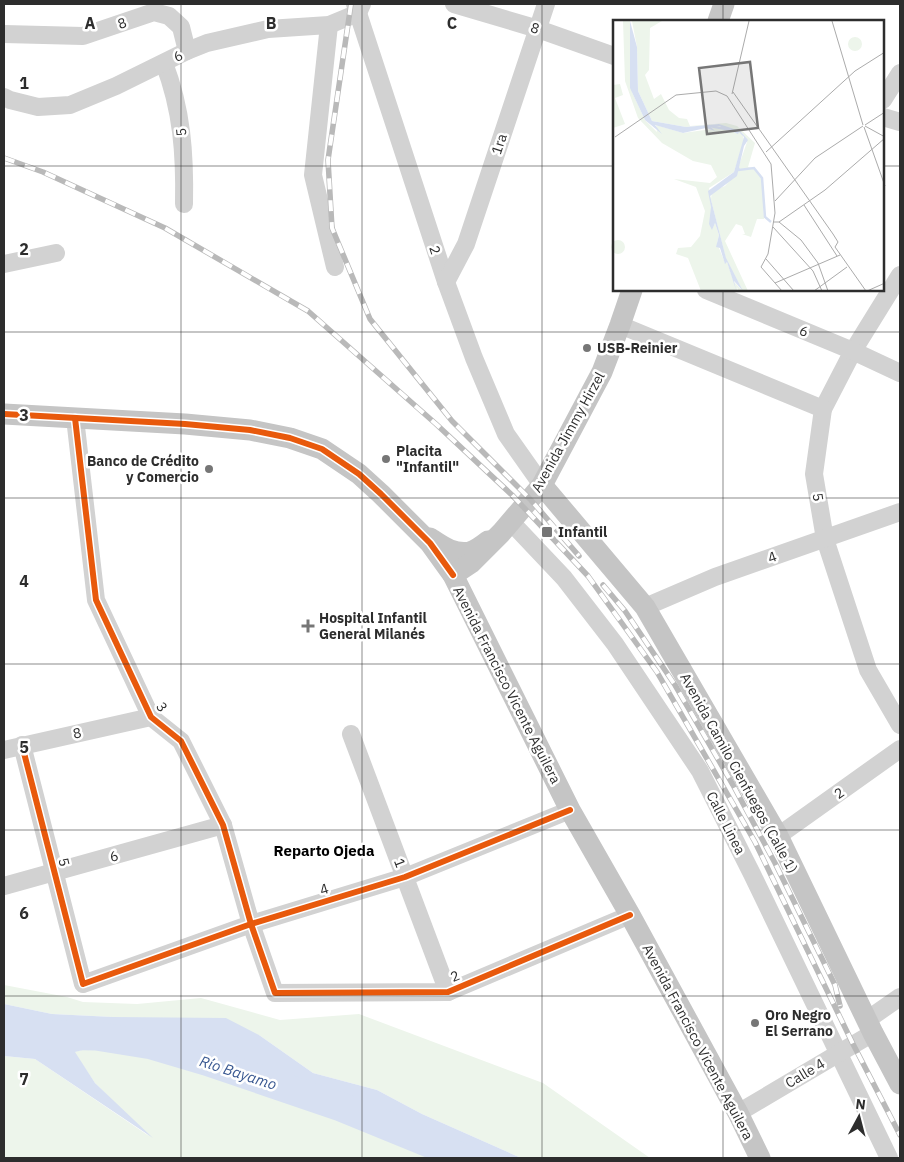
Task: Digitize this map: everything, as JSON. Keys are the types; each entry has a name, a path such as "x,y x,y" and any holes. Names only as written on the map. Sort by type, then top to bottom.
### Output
{"main road":[{"path":"718,20 724,4"},
{"name":"Avenida Jimmy Hirzel","path":"453,576 471,563 506,527 542,485 602,372 632,291"},
{"name":"Avenida Francisco Vicente Aguilera","path":"4,414 185,424 250,430 290,438 322,449 359,474 419,531 430,543 453,576 570,810 630,915 738,1113 760,1158"},
{"name":"Avenida Camilo Cienfuegos (Calle 1)","path":"542,485 645,607 778,836 870,1027 900,1084"},
{"path":"419,531 448,549 458,552 472,552 506,527"}],"street":[{"name":"8","path":"454,4 538,29 613,56"},
{"name":"1ra","path":"446,282 466,244 546,4"},
{"name":"6","path":"4,96 10,100 38,107 70,105 116,86 207,43 268,29 329,26 358,7"},
{"name":"2","path":"358,7 446,282 474,358 506,434 542,485"},
{"name":"8","path":"4,34 83,36 154,12 169,16 181,27 187,51"},
{"path":"329,26 313,175 335,267"},
{"name":"5","path":"164,62 172,83 181,124 184,204"},
{"path":"884,98 900,72"},
{"path":"884,117 900,122"},
{"path":"4,264 56,253"},
{"name":"5","path":"900,275 854,351 823,409 814,474 825,539 868,670 900,725"},
{"name":"6","path":"708,291 854,351 900,373"},
{"path":"620,325 823,409"},
{"name":"3","path":"75,418 96,600 151,717 181,741 224,825 251,924 275,993"},
{"name":"4","path":"645,607 715,577 900,512"},
{"name":"Calle Linea","path":"506,527 564,578 615,644 700,771 752,874 889,1158"},
{"name":"8","path":"4,750 151,717"},
{"name":"1","path":"351,734 448,992"},
{"name":"5","path":"22,745 82,984"},
{"name":"2","path":"778,836 900,749"},
{"name":"4","path":"82,984 251,924 405,877 570,810"},
{"name":"6","path":"4,886 224,825"},
{"name":"2","path":"275,993 448,992 630,915"},
{"name":"Calle 4","path":"738,1113 838,1054 870,1027 900,997"}],"shaded area":[{"path":"4,985 67,997 83,1002 137,1004 201,998 280,1020 359,1014 543,1083 650,1158 521,1158 422,1114 377,1090 313,1073 259,1035 113,1017 52,1014 4,1004"},
{"path":"137,1036 228,1054 352,1101 440,1158 4,1158 4,1056 35,1059 149,1136 95,1083 74,1052"}],"water":[{"path":"4,1004 52,1014 113,1017 226,1018 259,1035 313,1073 377,1090 422,1114 521,1158 440,1158 352,1101 228,1054 137,1036 75,1052 95,1083 153,1138 35,1059 4,1056"}],"waterway":[{"name":"Río Bayamo","path":"4,1035 96,1036 152,1045 206,1061 341,1107 462,1158"}],"railway":[{"path":"351,4 328,160 332,228 370,319 452,421 530,499 579,556"},
{"path":"4,158 43,172 165,228 308,311 436,424 512,495 588,576 657,672 755,842 853,1044 900,1135"},
{"path":"603,585 625,611 675,685 733,785 775,863 835,985 840,1006"}],"cycle path":[{"path":"4,414 185,424 250,430 290,438 322,449 359,474 381,494 430,543 453,575"},
{"path":"75,418 96,600 151,717 181,741 223,825 251,924 275,993 448,992 630,915"},
{"path":"22,745 83,984 251,924 405,877 570,810"}],"place":[{"name":"USB-Reinier","path":"587,348"},
{"name":"Placita \"Infantil\"","path":"386,459"},
{"name":"Banco de Crédito y Comercio","path":"209,469"},
{"name":"Infantil","path":"547,532"},
{"name":"Hospital Infantil General Milanés","path":"308,626"},
{"name":"Oro Negro El Serrano","path":"755,1023"}],"district":[{"name":"Reparto Ojeda","path":"324,851"}]}
